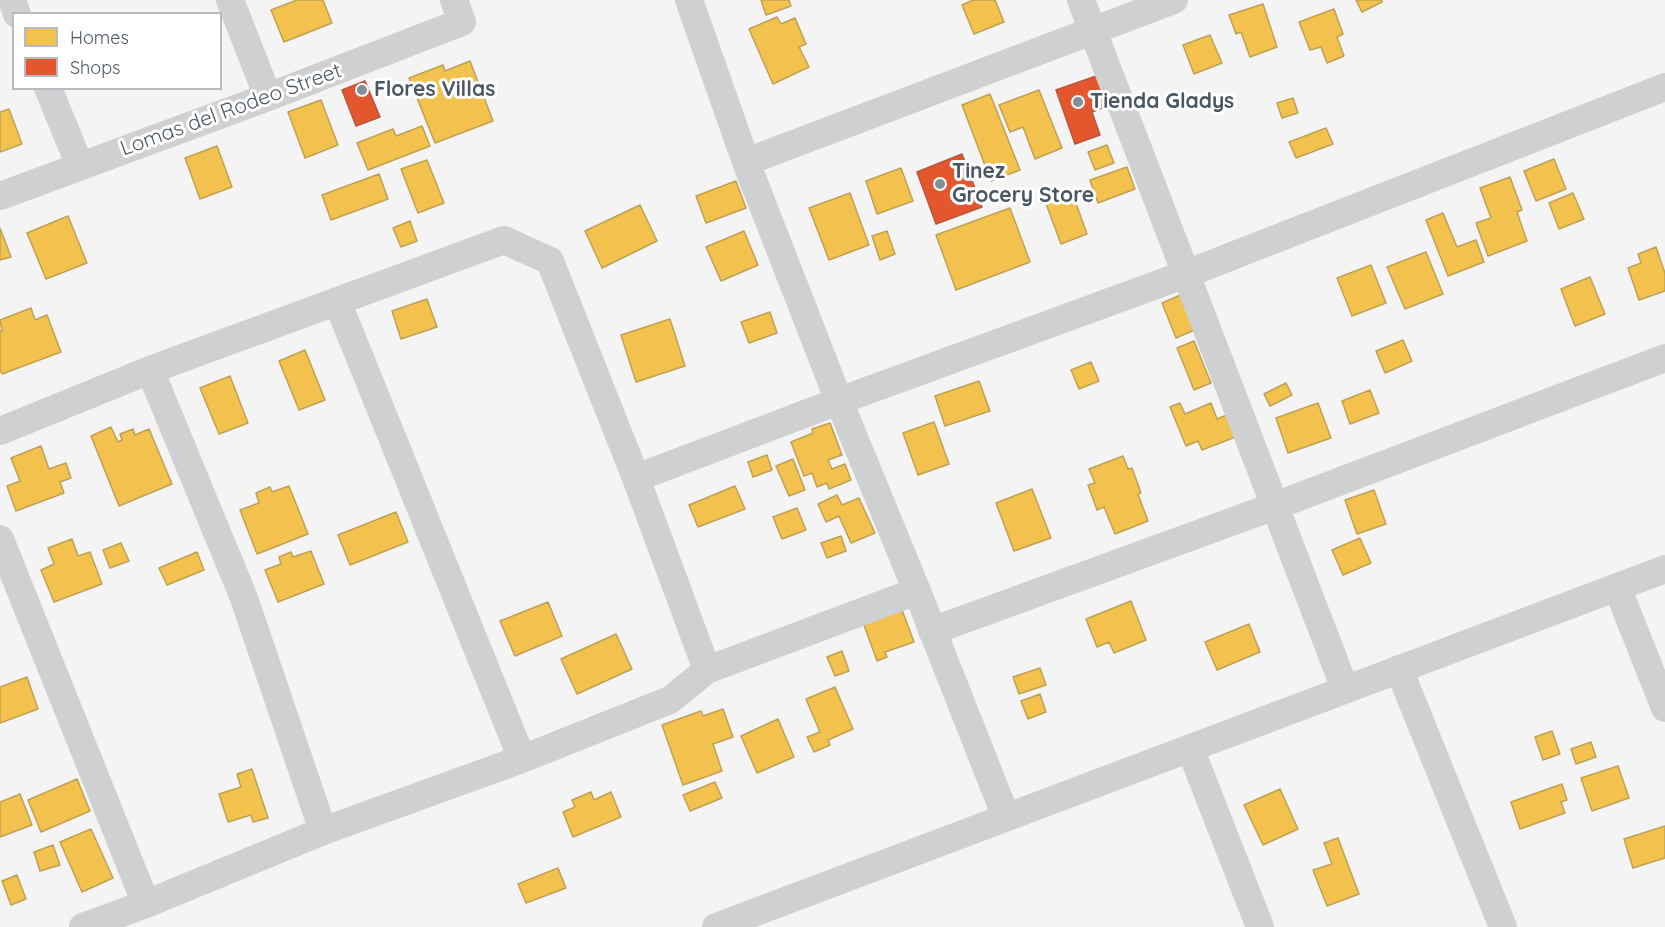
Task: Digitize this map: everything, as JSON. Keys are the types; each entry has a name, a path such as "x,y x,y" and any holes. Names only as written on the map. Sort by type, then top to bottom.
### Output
{"street":[{"path":"230,0 268,97"},
{"path":"689,0 746,162 1006,818"},
{"path":"1081,0 1345,690"},
{"path":"746,162 1174,0"},
{"name":"Lomas del Rodeo Street","path":"0,196 268,97 458,11"},
{"path":"636,478 1186,274 1665,87"},
{"path":"49,90 80,166"},
{"path":"0,431 150,370 504,240 549,261 636,478 707,670"},
{"path":"337,301 522,759"},
{"path":"932,631 1275,506 1665,358"},
{"path":"150,370 244,598 322,831"},
{"path":"0,538 146,904"},
{"path":"716,927 1665,569"},
{"path":"1617,587 1665,708"},
{"path":"84,927 146,904 322,831 522,759 670,700 707,670 917,591"},
{"path":"1399,669 1503,927"},
{"path":"1190,748 1260,927"}],"building: Homes":[{"path":"297,0 323,0 332,23 284,42 271,10"},
{"path":"761,0 789,0 791,6 766,15"},
{"path":"973,0 995,0 1004,22 974,34 962,5"},
{"path":"1356,0 1382,0 1382,2 1362,12"},
{"path":"1263,4 1277,47 1250,57 1241,32 1236,34 1229,15"},
{"path":"1334,9 1343,34 1337,37 1344,56 1327,63 1321,47 1310,50 1299,22"},
{"path":"777,17 781,24 795,18 806,44 799,47 809,67 773,84 749,29"},
{"path":"1210,35 1222,63 1194,74 1183,45"},
{"path":"470,61 493,121 435,143 409,78 443,65 445,71"},
{"path":"1039,90 1062,148 1035,159 1023,127 1010,132 999,105"},
{"path":"990,94 1020,170 991,181 962,105"},
{"path":"1293,98 1298,113 1282,118 1277,103"},
{"path":"321,100 338,145 305,158 288,112"},
{"path":"9,109 22,144 0,152 0,112"},
{"path":"422,126 430,146 368,170 357,143 393,129 396,136"},
{"path":"1326,128 1333,144 1296,158 1289,142"},
{"path":"1107,145 1114,163 1095,170 1088,152"},
{"path":"217,146 232,187 200,199 185,158"},
{"path":"1554,159 1566,189 1536,201 1524,171"},
{"path":"427,160 444,203 418,213 401,169"},
{"path":"1127,167 1135,189 1098,203 1090,180"},
{"path":"901,168 913,201 877,214 866,181"},
{"path":"379,174 388,199 331,220 322,195"},
{"path":"1510,177 1522,210 1517,212 1527,241 1488,256 1476,223 1491,218 1480,188"},
{"path":"736,181 746,208 706,223 696,196"},
{"path":"1072,192 1087,234 1061,244 1045,201"},
{"path":"850,193 869,245 829,260 809,208"},
{"path":"1573,193 1584,219 1559,229 1549,203"},
{"path":"640,205 657,241 602,268 585,231"},
{"path":"1010,208 1030,262 956,290 936,235"},
{"path":"1443,213 1457,247 1476,240 1484,262 1448,276 1426,220"},
{"path":"68,216 87,263 46,279 27,233"},
{"path":"410,221 417,241 401,247 393,228"},
{"path":"0,228 11,257 0,260"},
{"path":"744,231 758,265 721,281 706,247"},
{"path":"887,231 895,254 880,260 872,236"},
{"path":"1656,247 1665,273 1665,291 1639,300 1628,268 1641,263 1638,254"},
{"path":"1426,252 1443,294 1405,309 1387,267"},
{"path":"1371,265 1386,303 1352,316 1337,278"},
{"path":"1590,277 1605,314 1575,326 1561,289"},
{"path":"1183,294 1197,329 1176,338 1162,303"},
{"path":"427,299 437,327 401,339 392,311"},
{"path":"31,308 35,320 47,315 61,352 2,374 0,369 0,331 2,331 0,320"},
{"path":"770,312 777,333 749,343 741,322"},
{"path":"670,319 685,366 636,382 621,335"},
{"path":"1403,340 1412,361 1385,373 1376,351"},
{"path":"1194,341 1211,383 1194,390 1177,348"},
{"path":"305,350 325,400 299,410 279,361"},
{"path":"1091,362 1099,381 1079,389 1071,370"},
{"path":"230,376 248,423 219,434 200,388"},
{"path":"979,381 990,411 945,426 935,396"},
{"path":"1286,383 1292,395 1270,406 1264,394"},
{"path":"1370,390 1379,413 1350,424 1342,401"},
{"path":"1180,403 1185,414 1211,403 1217,419 1229,414 1238,436 1202,450 1198,441 1186,446 1170,407"},
{"path":"1318,403 1331,438 1288,453 1276,418"},
{"path":"934,422 949,464 918,475 903,433"},
{"path":"830,423 842,455 828,460 832,469 845,464 851,480 829,489 827,483 817,487 812,473 804,476 791,442 813,433 812,429"},
{"path":"111,427 118,442 122,440 120,434 133,429 135,435 149,429 172,484 119,506 91,436"},
{"path":"41,446 49,469 66,463 71,478 60,482 64,493 16,511 7,486 20,481 11,458"},
{"path":"767,455 772,470 753,477 748,462"},
{"path":"1123,456 1128,469 1132,468 1148,521 1115,534 1104,507 1097,510 1088,485 1095,483 1089,469"},
{"path":"793,459 805,490 789,496 776,466"},
{"path":"289,486 308,534 257,554 240,510 259,503 256,493 270,487 272,492"},
{"path":"735,486 745,509 698,527 689,505"},
{"path":"1032,489 1051,538 1014,551 996,503"},
{"path":"1374,490 1386,524 1357,534 1345,500"},
{"path":"837,495 842,505 859,498 875,533 851,543 839,516 826,522 818,504"},
{"path":"797,508 806,530 782,539 773,517"},
{"path":"396,512 408,542 350,565 338,535"},
{"path":"841,536 846,551 827,558 821,543"},
{"path":"1360,538 1371,563 1343,575 1332,550"},
{"path":"72,539 78,556 90,552 102,584 54,602 41,570 54,564 48,548"},
{"path":"121,543 129,561 110,568 103,550"},
{"path":"311,551 324,584 278,602 265,570 281,564 279,557 291,552 293,557"},
{"path":"197,552 204,570 167,585 159,568"},
{"path":"1131,601 1146,640 1114,653 1109,642 1097,647 1086,619"},
{"path":"548,602 562,636 515,656 500,621"},
{"path":"902,610 914,642 885,652 887,657 877,661 864,625"},
{"path":"1249,624 1260,652 1217,670 1205,642"},
{"path":"616,634 632,669 577,694 561,659"},
{"path":"842,651 849,671 835,676 827,657"},
{"path":"1040,668 1046,685 1019,694 1013,677"},
{"path":"27,677 38,709 0,723 0,687"},
{"path":"835,687 853,729 828,740 830,745 814,752 807,737 820,732 806,699"},
{"path":"1040,694 1046,712 1028,719 1021,701"},
{"path":"723,709 733,737 713,744 722,771 683,785 662,725 701,711 703,716"},
{"path":"778,719 794,757 757,773 741,736"},
{"path":"1552,731 1560,754 1543,760 1535,737"},
{"path":"1591,742 1596,757 1576,764 1571,749"},
{"path":"1618,766 1629,798 1592,811 1581,778"},
{"path":"252,769 268,818 253,822 251,815 228,822 219,794 241,787 237,774"},
{"path":"77,779 90,811 41,832 28,800"},
{"path":"715,782 722,798 690,811 683,795"},
{"path":"1562,784 1567,800 1561,802 1565,813 1520,829 1511,802"},
{"path":"1280,789 1298,829 1263,845 1244,805"},
{"path":"591,792 594,800 611,792 621,817 573,837 563,812 575,807 572,800"},
{"path":"20,794 32,825 0,837 0,802"},
{"path":"1665,826 1665,858 1633,868 1624,839"},
{"path":"91,829 113,878 82,892 60,842"},
{"path":"1338,838 1359,894 1327,906 1313,870 1332,864 1324,843"},
{"path":"53,845 60,865 40,871 34,852"},
{"path":"558,868 566,888 526,903 518,884"},
{"path":"17,875 26,899 11,905 2,881"}],"building: Shops":[{"path":"1099,75 1106,94 1100,95 1105,107 1092,112 1100,135 1075,144 1056,90"},
{"path":"365,81 380,117 356,126 342,90"},
{"path":"962,154 982,207 936,224 917,172"}],"place":[{"name":"Flores Villas","path":"362,90"},
{"name":"Tienda Gladys","path":"1078,102"},
{"name":"Tinez Grocery Store","path":"940,184"}]}
